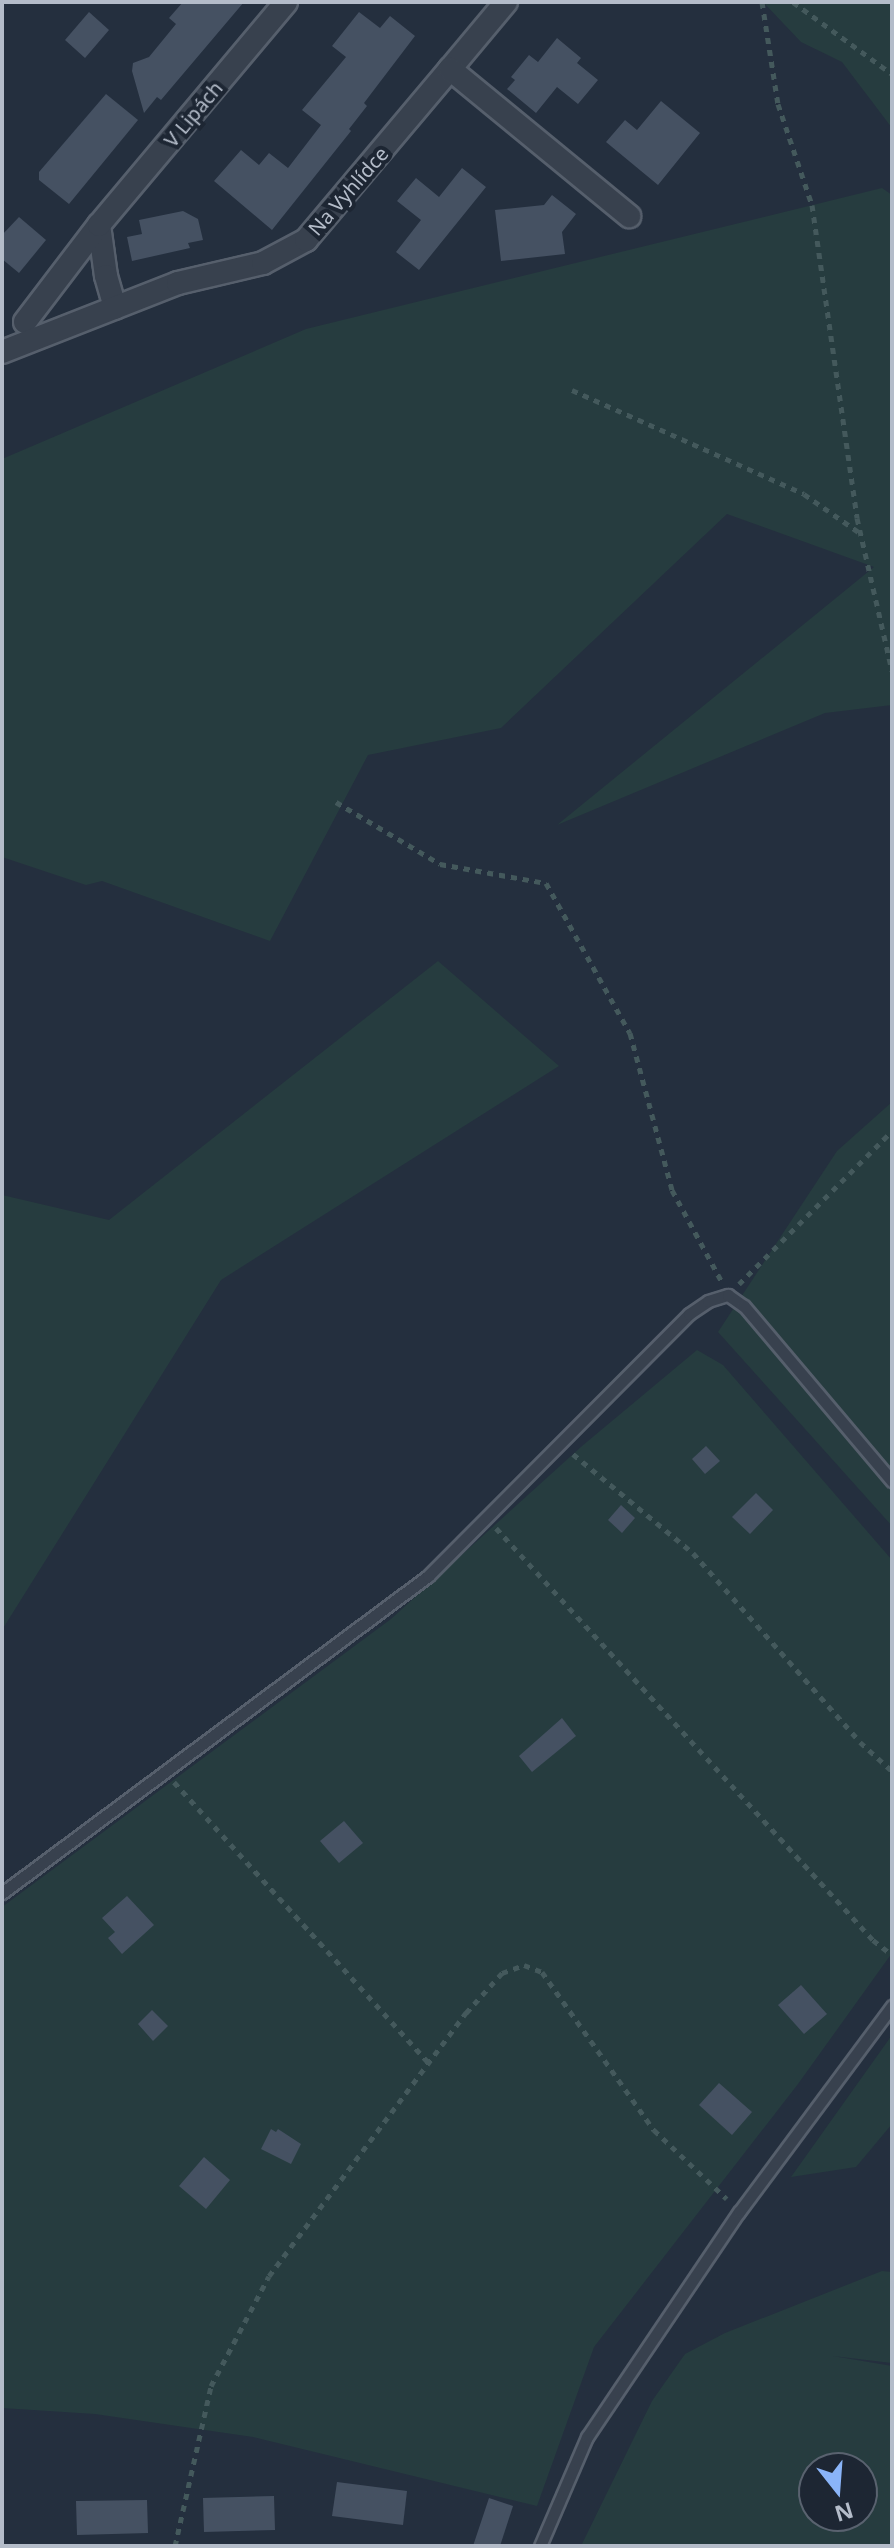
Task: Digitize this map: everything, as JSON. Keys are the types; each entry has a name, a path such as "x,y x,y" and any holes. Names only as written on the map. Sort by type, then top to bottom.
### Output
{"street":[{"name":"V Lipách","path":"25,322 99,225 286,2"},
{"name":"Na Vyhlídce","path":"2,352 178,283 263,263 306,240 506,2"},
{"path":"450,69 629,216"},
{"path":"99,225 106,276 115,308"}],"lane":[{"path":"2,1893 428,1576 689,1314 708,1301 728,1295 772,1337 892,1481"},
{"path":"540,2546 587,2437 739,2212 892,2006"}],"path":[{"path":"762,2 778,104 812,205 861,533 892,671"},
{"path":"793,2 892,74"},
{"path":"572,390 804,494 861,533"},
{"path":"336,802 440,864 546,883 630,1033 672,1190 728,1295 892,1131"},
{"path":"561,1443 693,1553 860,1742 892,1771"},
{"path":"486,1518 842,1906 892,1955"},
{"path":"165,1772 429,2063"},
{"path":"175,2546 197,2440 218,2372 269,2276 429,2063 502,1973 524,1965 542,1972 654,2130 739,2212"}],"green space":[{"path":"763,2 892,2 892,128 842,62 801,42"},
{"path":"882,188 892,195 892,705 825,713 557,825 874,567 727,514 501,728 368,755 270,941 102,881 86,885 2,857 2,459 306,329"},
{"path":"438,961 559,1066 221,1280 2,1630 2,1195 109,1220"},
{"path":"892,1102 892,1526 718,1332 837,1151"},
{"path":"697,1350 723,1365 892,1560 892,1953 798,2084 594,2347 537,2506 253,2437 95,2414 2,2408 2,1907 391,1619 582,1446"},
{"path":"892,2035 892,2124 856,2167 791,2177"},
{"path":"882,2271 892,2272 892,2363 833,2356 892,2366 892,2546 581,2546 652,2401 685,2354 725,2333"}],"building":[{"path":"183,2 244,2 161,100 157,97 144,113 132,71 133,63 149,57 176,24 169,18"},
{"path":"89,12 109,30 85,58 65,40"},
{"path":"359,12 380,28 390,16 415,36 364,103 367,106 349,129 351,131 272,230 214,181 241,150 259,165 269,153 288,168 321,125 302,110 346,57 332,46"},
{"path":"557,38 581,58 577,63 598,80 578,104 557,87 536,113 507,89 515,80 511,77 529,55 538,62"},
{"path":"106,94 138,120 69,204 39,180 39,172"},
{"path":"661,101 700,133 658,185 606,142 625,120 637,130"},
{"path":"462,168 486,187 419,270 396,252 421,220 397,201 416,178 439,197"},
{"path":"552,195 576,214 562,232 565,254 501,261 495,210 544,205"},
{"path":"183,211 198,219 203,240 188,243 190,248 132,261 127,237 142,234 139,220"},
{"path":"19,217 46,240 19,273 2,259 2,235"},
{"path":"706,1446 720,1461 705,1474 692,1459"},
{"path":"756,1493 773,1510 750,1534 732,1517"},
{"path":"621,1505 635,1518 622,1533 608,1520"},
{"path":"562,1718 576,1736 532,1772 519,1756"},
{"path":"344,1821 363,1843 339,1863 320,1841"},
{"path":"127,1896 154,1925 122,1954 108,1938 115,1932 102,1918"},
{"path":"801,1985 827,2014 804,2034 778,2005"},
{"path":"152,2010 168,2026 153,2041 138,2024"},
{"path":"719,2083 752,2112 732,2135 699,2105"},
{"path":"271,2129 276,2132 278,2129 301,2144 291,2164 261,2149"},
{"path":"204,2157 230,2180 206,2209 179,2186"},
{"path":"337,2482 407,2491 403,2525 332,2516"},
{"path":"274,2496 275,2530 204,2532 203,2498"},
{"path":"489,2498 513,2506 500,2546 473,2546"},
{"path":"147,2500 148,2533 77,2535 76,2501"}]}
